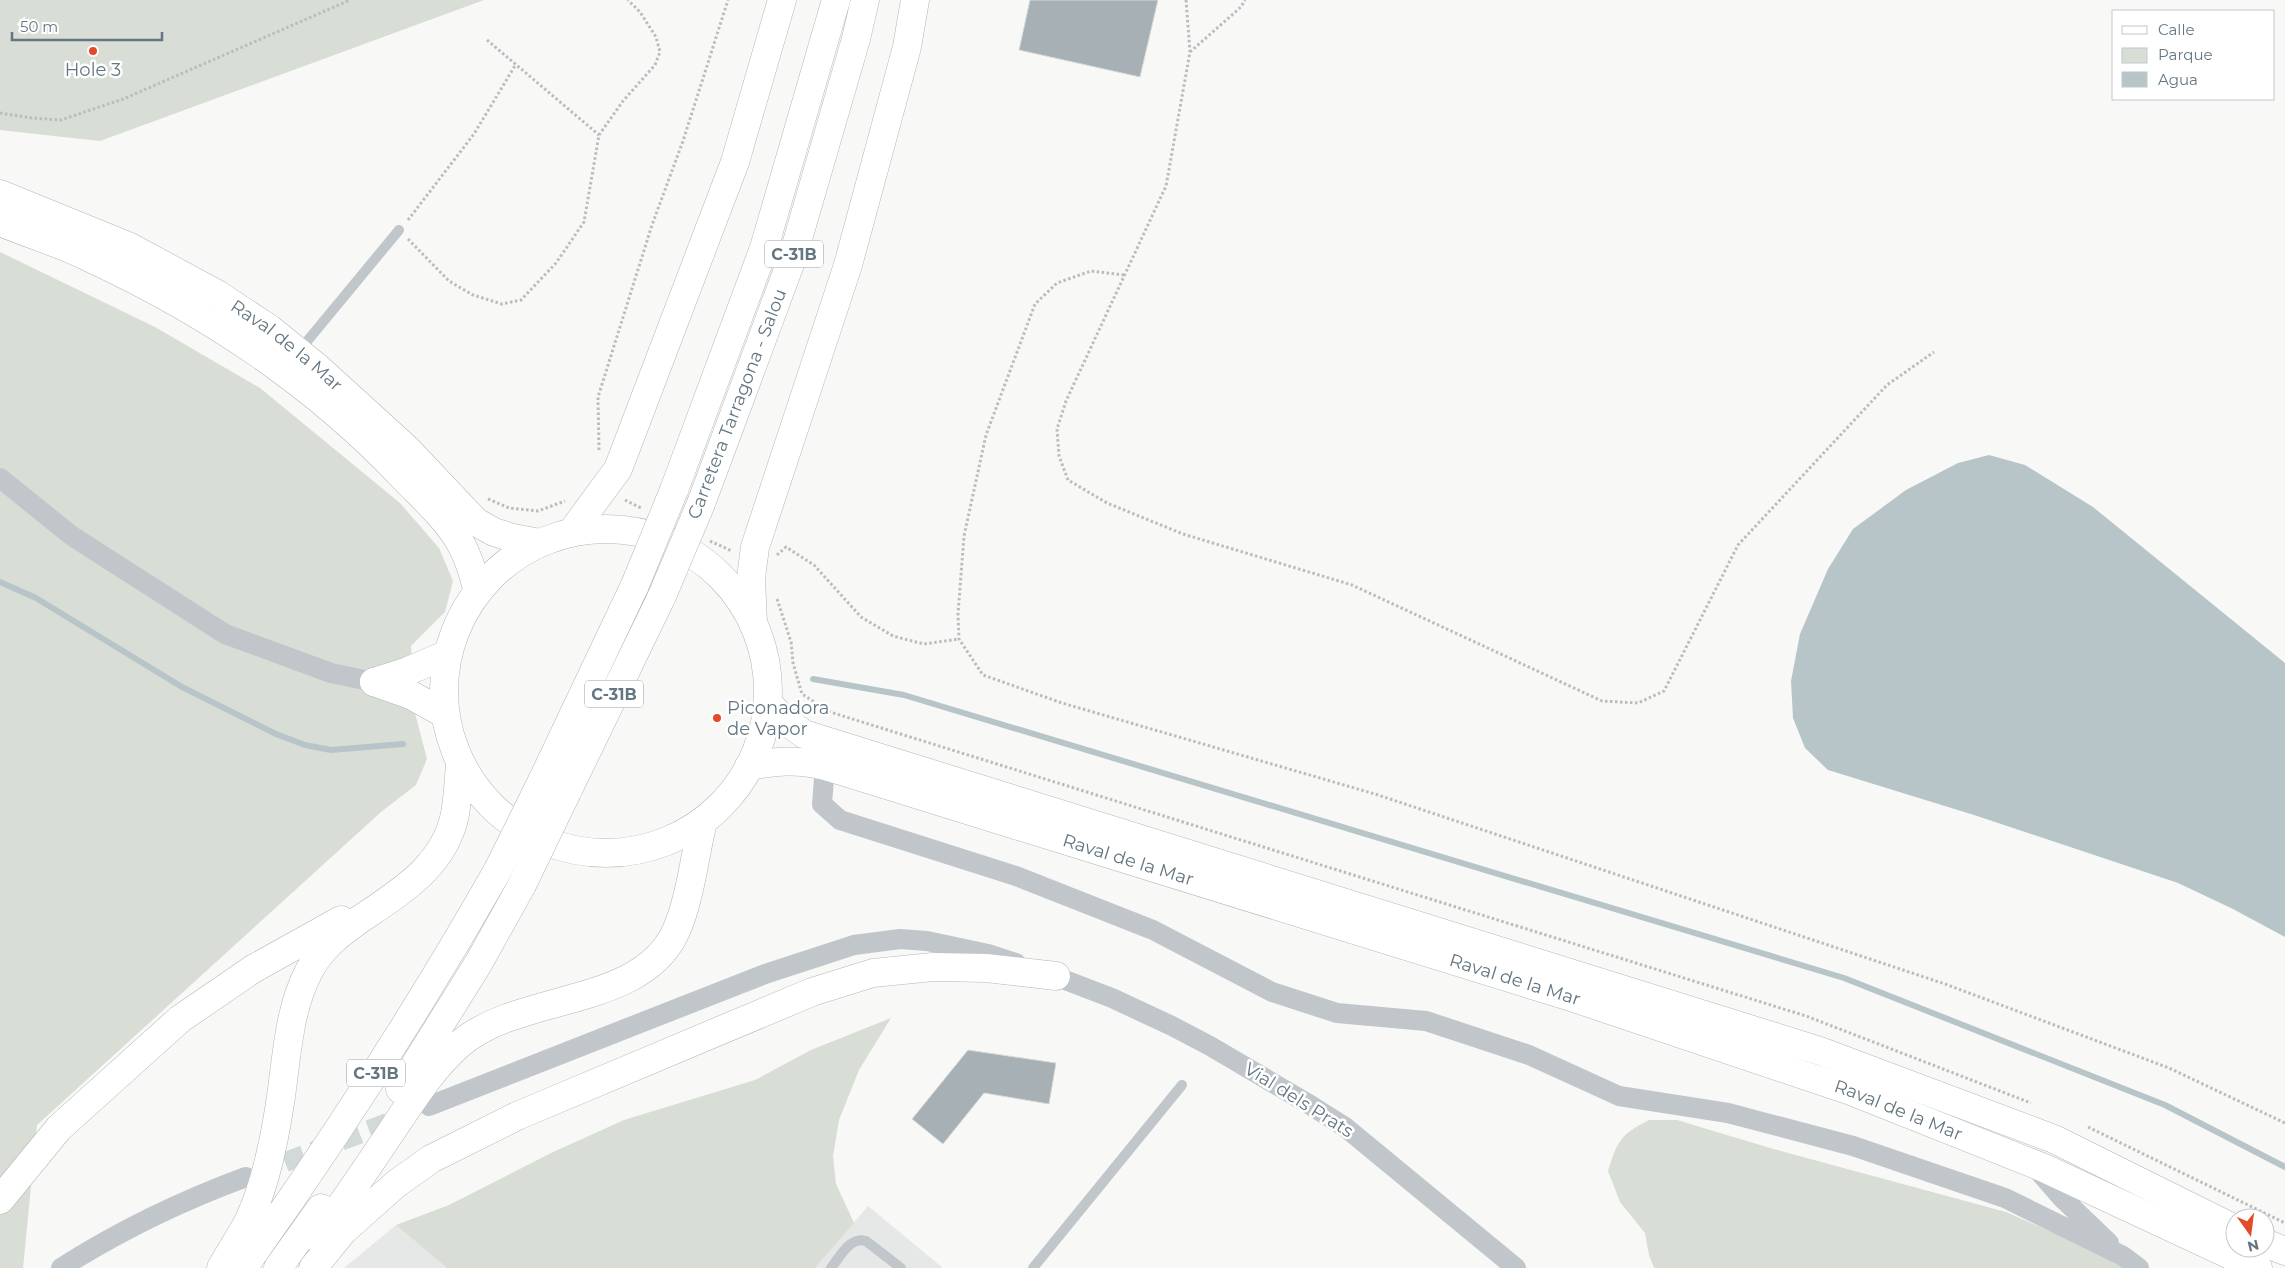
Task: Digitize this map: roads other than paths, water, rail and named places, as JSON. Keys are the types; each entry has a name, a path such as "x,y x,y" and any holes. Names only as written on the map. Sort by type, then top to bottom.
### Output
{"main road":[{"path":"571,533 618,469 735,162 782,0"},
{"name":"Carretera Tarragona - Salou","path":"243,1268 319,1160 391,1050 454,947 498,870 635,584 674,490 764,248 836,0"},
{"name":"Carretera Tarragona - Salou","path":"278,1268 384,1116 478,964 522,885 662,596 702,501 793,256 865,0"},
{"path":"753,623 750,578 755,547 848,266 907,47 915,0"},
{"name":"Raval de la Mar","path":"0,194 130,247 216,294 270,329 298,352 407,449 476,522 507,536 540,543"},
{"name":"Raval de la Mar","path":"0,222 87,256 181,304 253,350 320,399 384,457 458,538 469,559 478,592"},
{"path":"602,529 633,531 678,546 716,572 737,596 753,623 766,662 768,703 762,736 749,766 734,790 703,821 676,837 638,849 598,852 567,848 537,838 498,812 476,788 460,762 445,714 444,684 448,654 462,618 478,592 506,564 540,543 571,533 602,529"},
{"path":"374,682 408,671 448,654"},
{"path":"374,682 411,695 445,714"},
{"name":"Raval de la Mar","path":"768,703 783,719 804,734 819,739 1820,1051 2054,1139 2225,1224"},
{"name":"Raval de la Mar","path":"749,766 777,761 802,761 825,766 1574,998 1851,1091 2031,1163 2258,1268"},
{"path":"221,1268 247,1224 261,1188 280,1102 286,1043 301,990 309,970 323,949 339,934 411,883 431,864 442,848 454,816 460,762"},
{"path":"297,1268 431,1075 462,1042 484,1028 511,1015 616,985 639,973 660,955 676,930 685,903 703,821"},
{"path":"0,1200 59,1128 180,1019 214,994 297,943 411,883"},
{"path":"313,1268 343,1231 396,1184 431,1159 517,1116 812,992 872,974 932,967 986,968 1056,976"}],"street":[{"path":"0,478 72,536 225,634 332,674 374,682"},
{"path":"825,766 822,804 840,820 1016,876 1153,930 1272,992 1337,1013 1426,1021 1529,1055 1619,1096 1728,1113 1853,1146 2005,1198 2131,1262"},
{"name":"Vial dels Prats","path":"429,1106 756,978 854,945 886,940 927,941 988,954 1056,976 1120,1002 1210,1046 1345,1127 1516,1268"},
{"path":"2031,1163 2061,1197 2131,1262"},
{"path":"61,1268 88,1251 195,1196 246,1177"}],"lane":[{"path":"298,352 399,230"},
{"path":"1033,1268 1182,1085"},
{"path":"831,1268 853,1241 859,1239 866,1241 899,1267"}],"water":[{"path":"1989,455 2025,465 2093,507 2285,663 2285,937 2233,909 2178,883 1974,815 1828,770 1805,748 1793,718 1791,681 1800,634 1828,569 1853,529 1906,490 1958,463"}],"waterway":[{"path":"0,582 36,598 182,687 276,734 305,745 331,750 403,744"},
{"path":"813,679 904,695 1844,978 2165,1105 2285,1167"}],"tunnel":[{"path":"257,1173 403,1117"}],"place":[{"name":"Hole 3","path":"93,51"},
{"name":"Piconadora de Vapor","path":"717,718"}]}
